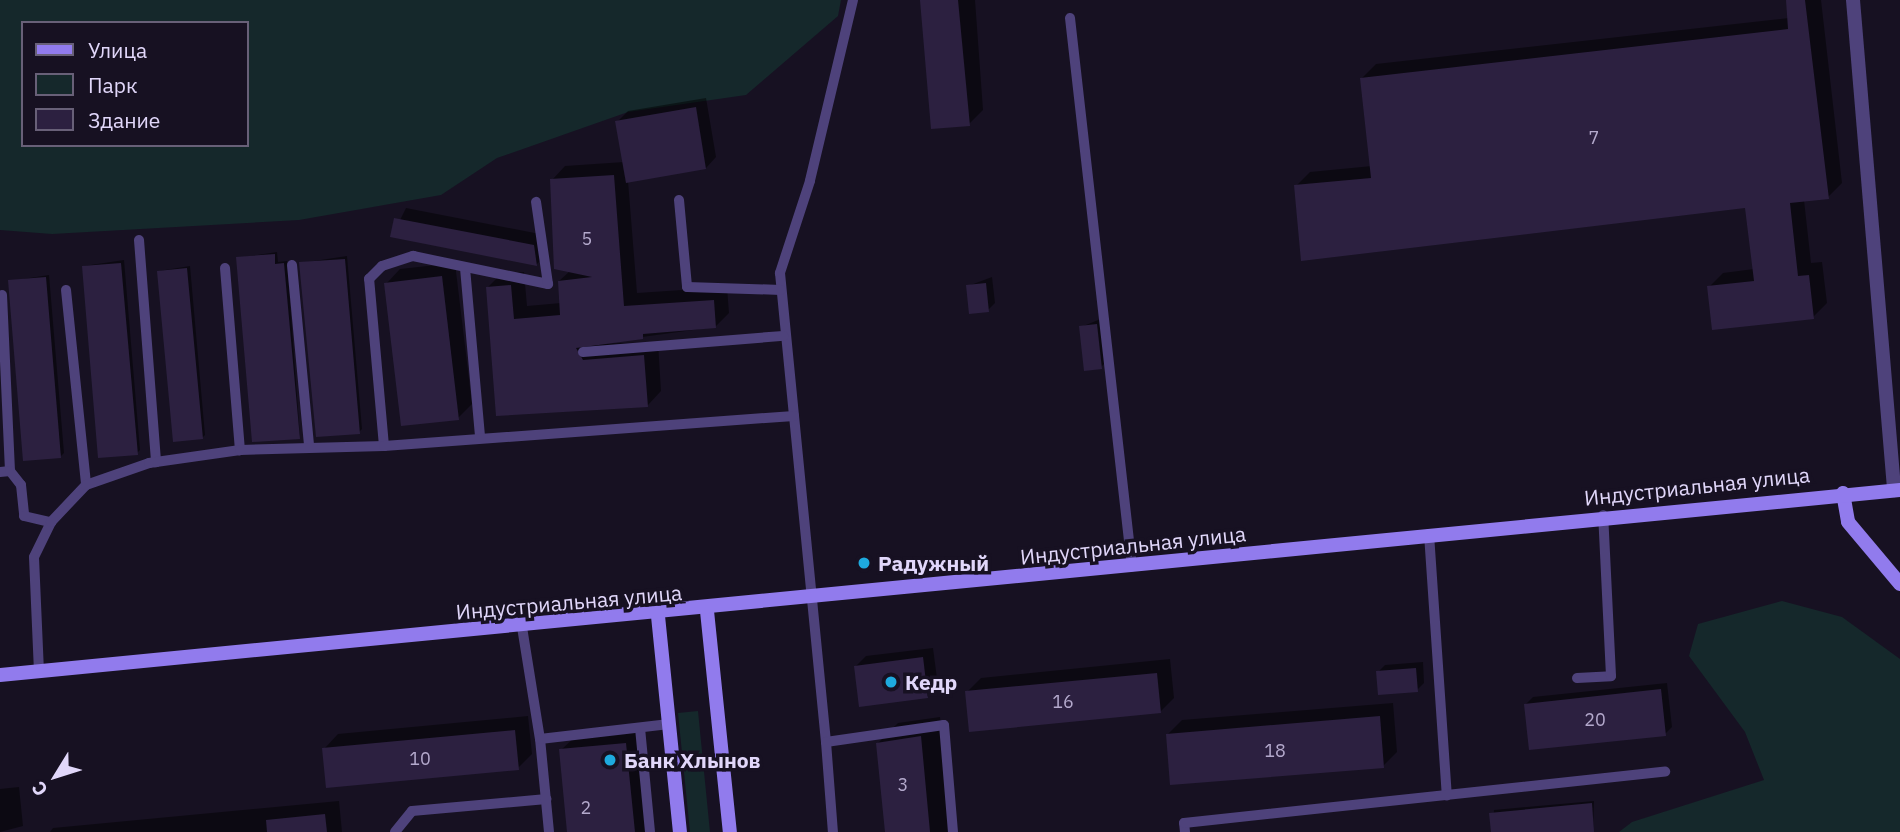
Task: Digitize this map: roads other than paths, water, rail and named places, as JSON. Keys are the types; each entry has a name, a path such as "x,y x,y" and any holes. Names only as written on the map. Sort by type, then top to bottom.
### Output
{"street":[{"name":"Индустриальная улица","path":"0,675 658,616 1603,515 1897,490 1853,0"},
{"path":"1843,493 1848,522 1900,584"},
{"path":"707,611 730,832"},
{"path":"658,616 680,832"}],"lane":[{"path":"833,832 815,600 783,336 781,290 853,0"},
{"path":"1070,18 1132,567"},
{"path":"679,200 687,287 781,290"},
{"path":"384,446 369,279 382,266 413,256 548,284 536,201"},
{"path":"139,240 156,462"},
{"path":"292,265 309,446"},
{"path":"225,268 240,450"},
{"path":"465,268 480,437"},
{"path":"66,290 86,485"},
{"path":"2,295 5,472 21,485 24,516 51,522"},
{"path":"583,352 783,336"},
{"path":"39,672 34,557 51,522 86,485 156,462 240,450 384,446 794,416"},
{"path":"1577,678 1611,676 1603,515"},
{"path":"1429,534 1447,795"},
{"path":"522,627 540,739 549,832"},
{"path":"540,739 669,724"},
{"path":"826,742 944,725 953,832"},
{"path":"640,728 650,832"},
{"path":"1185,832 1184,823 1665,772"},
{"path":"395,832 412,811 546,799"}],"place":[{"name":"Радужный","path":"864,563"},
{"name":"Кедр","path":"891,682"},
{"name":"Банк Хлынов","path":"610,760"}]}
